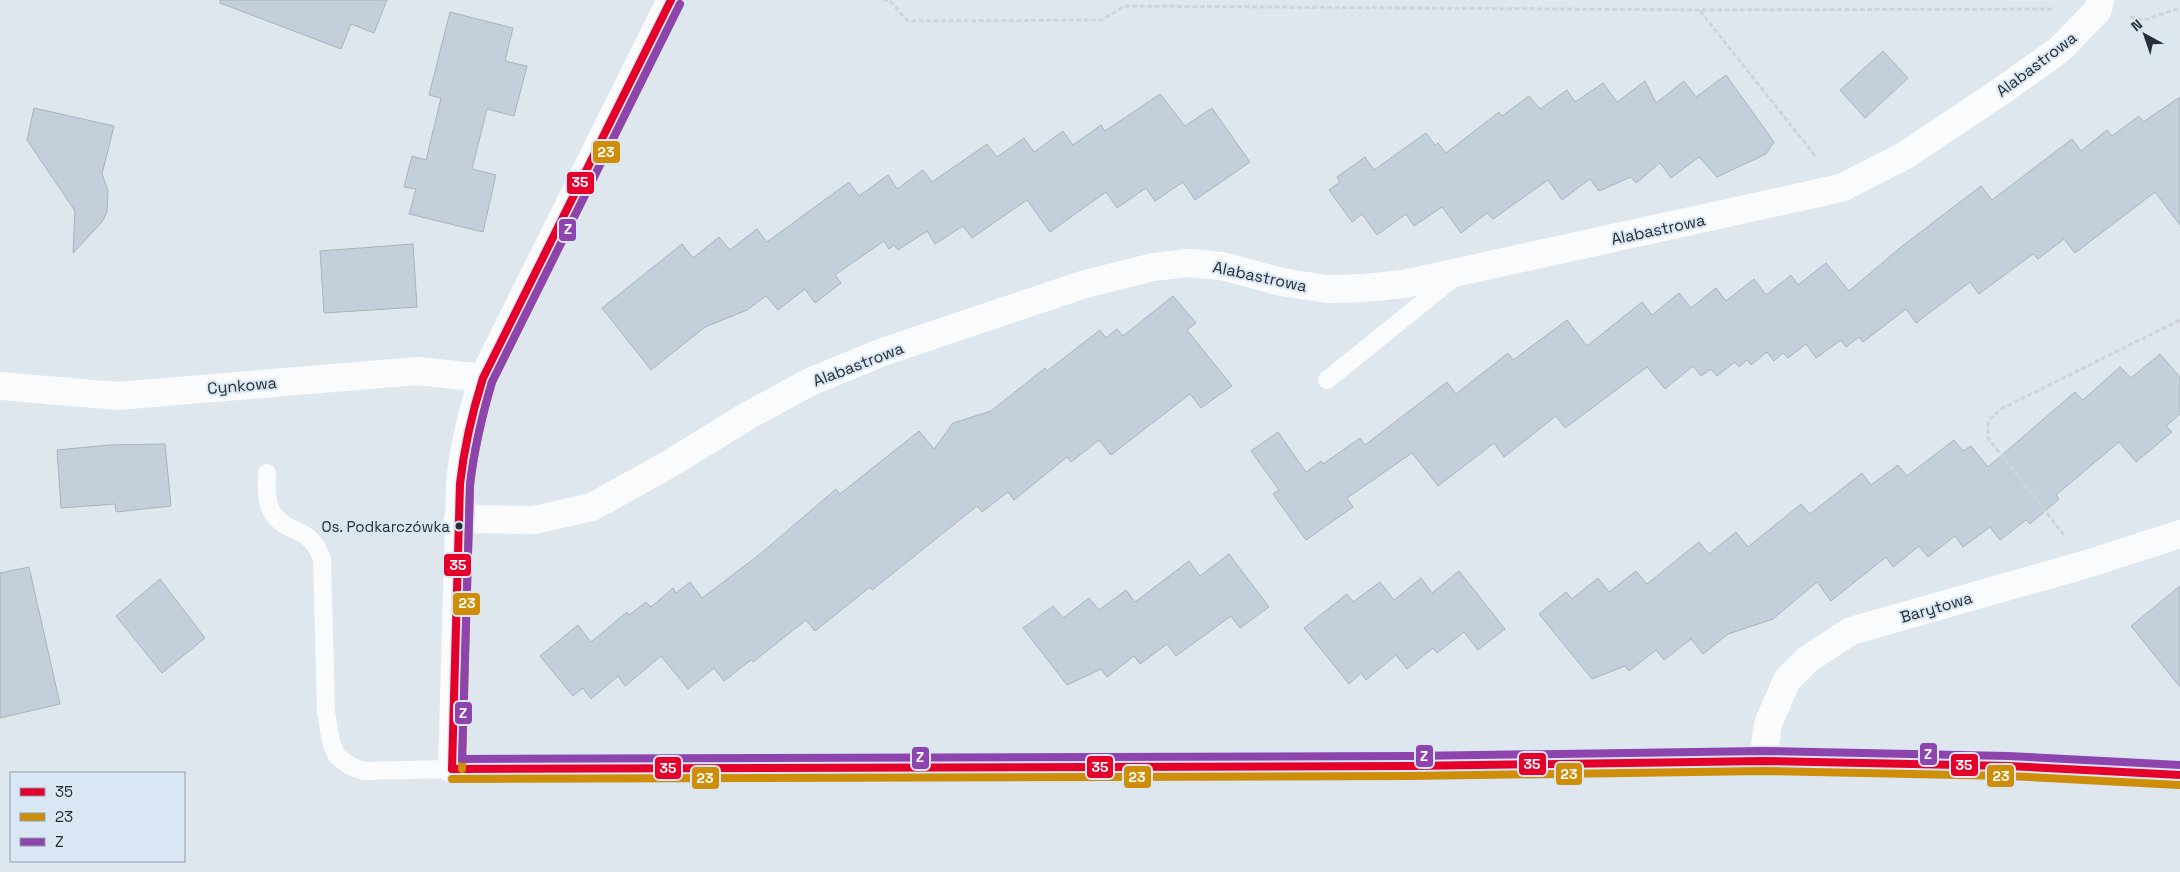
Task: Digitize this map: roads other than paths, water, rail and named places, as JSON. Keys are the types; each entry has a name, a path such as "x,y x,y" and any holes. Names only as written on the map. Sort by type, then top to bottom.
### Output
{"street":[{"path":"671,0 484,378 465,444 458,520 452,769 1062,766 1392,767 1763,761 2008,766 2180,775"},
{"name":"Alabastrowa","path":"458,520 534,520 592,507 810,382 880,353 1082,285 1153,267 1188,263 1222,266 1281,282 1327,289 1403,284 1841,188 1904,156 2000,92 2059,50 2099,5"},
{"name":"Cynkowa","path":"0,386 118,396 418,371 484,378"},
{"name":"Barytowa","path":"1763,761 1768,724 1787,680 1808,660 1851,631 2087,564 2180,534"}],"lane":[{"path":"1327,380 1463,271"},
{"path":"266,473 268,501 274,516 287,525 303,532 317,545 322,559 326,712 331,742 338,756 350,766 364,771 452,769"}],"place":[{"name":"Os. Podkarczówka","path":"459,526"}]}
